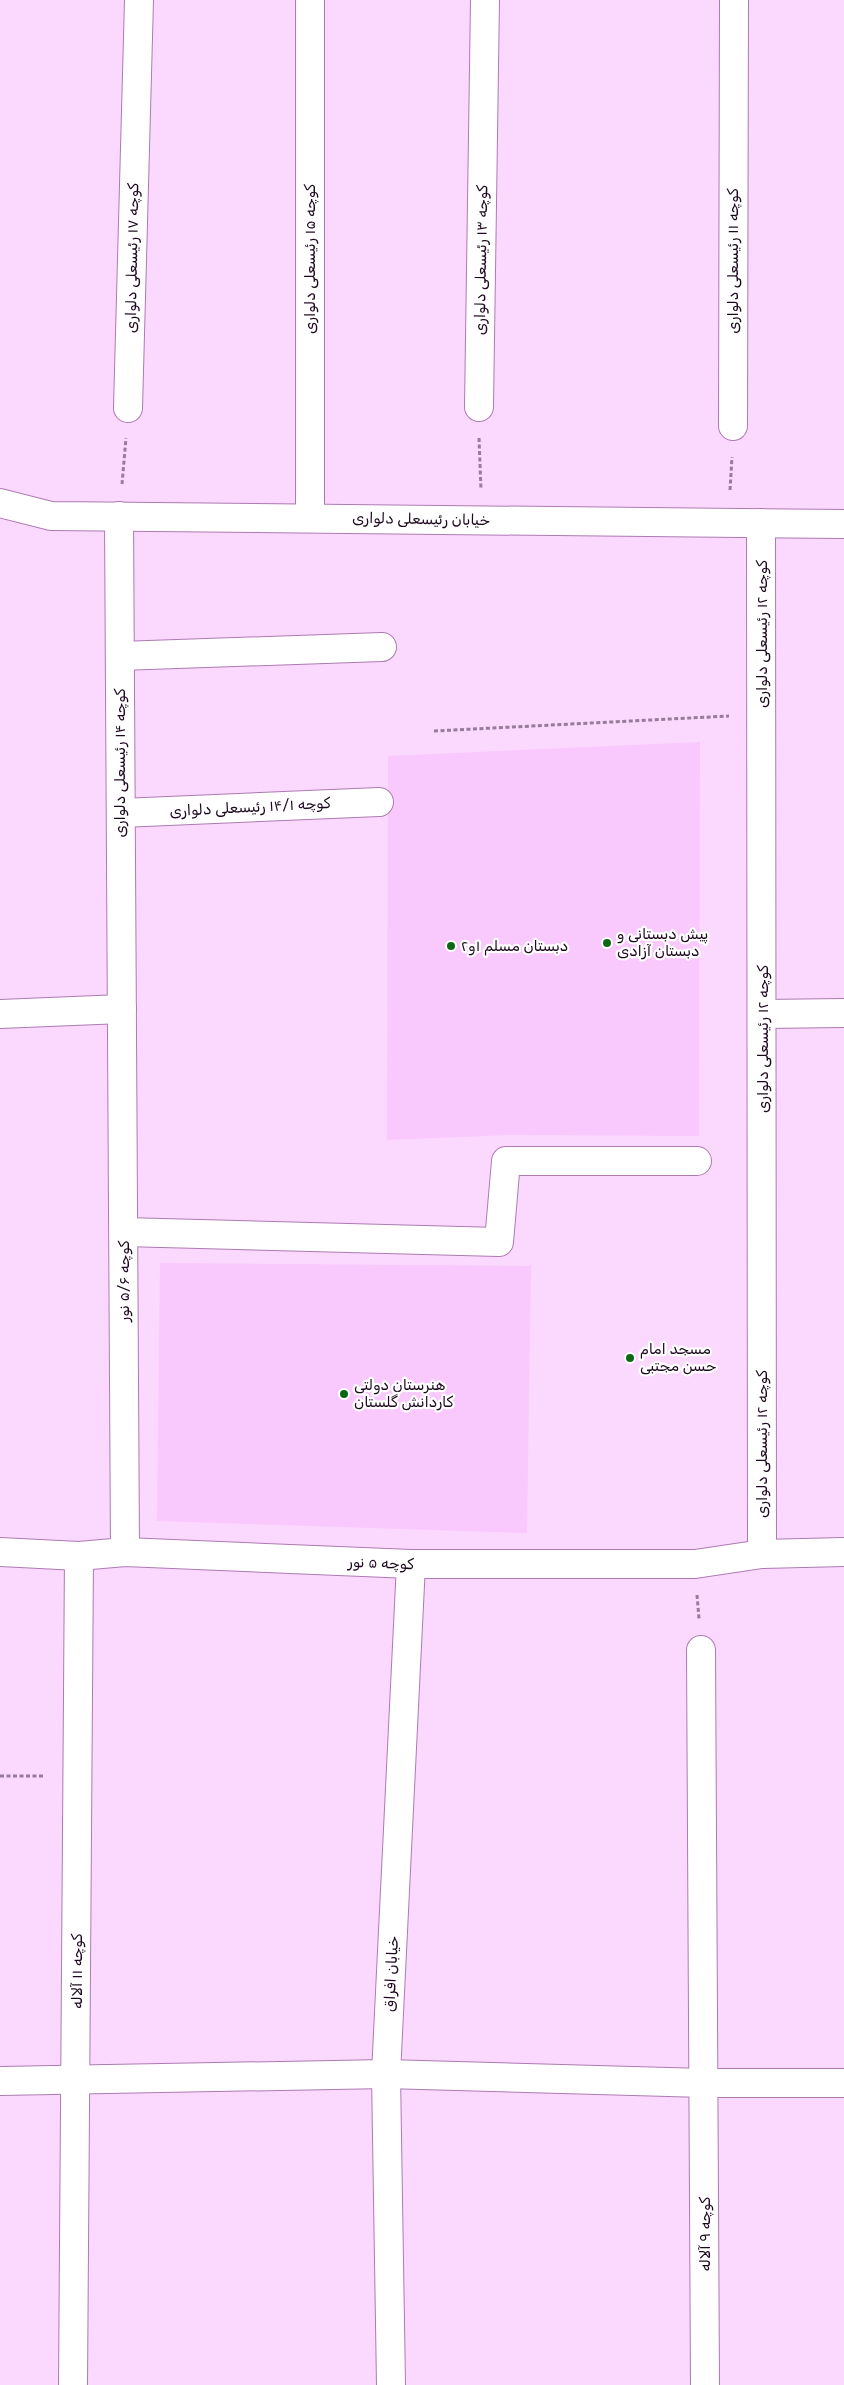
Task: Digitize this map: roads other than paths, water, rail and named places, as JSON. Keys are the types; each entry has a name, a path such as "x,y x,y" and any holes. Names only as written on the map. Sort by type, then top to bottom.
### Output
{"street":[{"name":"کوچه ۱۷ رئیسعلی دلواری","path":"128,408 139,0"},
{"name":"کوچه ۱۵ رئیسعلی دلواری","path":"310,0 310,518"},
{"name":"کوچه ۱۳ رئیسعلی دلواری","path":"479,408 484,0"},
{"name":"کوچه ۱۱ رئیسعلی دلواری","path":"733,426 734,0"},
{"name":"خیابان رئیسعلی دلواری","path":"0,503 51,516 844,524"},
{"name":"کوچه ۱۴ رئیسعلی دلواری","path":"119,516 122,1009"},
{"name":"کوچه ۱۲ رئیسعلی دلواری","path":"761,523 763,1014 762,1554"},
{"path":"120,656 382,647"},
{"name":"کوچه ۱۴/۱ رئیسعلی دلواری","path":"121,813 379,802"},
{"path":"0,1014 122,1009"},
{"name":"کوچه ۵/۶ نور","path":"122,1009 126,1552"},
{"path":"763,1014 844,1013"},
{"path":"124,1232 499,1242 506,1161 697,1161"},
{"name":"کوچه ۵ نور","path":"0,1552 79,1556 126,1552 411,1564 695,1564 762,1554 844,1552"},
{"name":"کوچه ۱۱ آلاله","path":"73,2385 79,1556"},
{"name":"خیابان افراق","path":"391,2385 386,2074 411,1564"},
{"name":"کوچه ۹ آلاله","path":"701,1650 705,2385"},
{"path":"0,2081 386,2074 704,2083 844,2083"}],"place":[{"name":"پیش دبستانی و دبستان آزادی","path":"607,943"},
{"name":"دبستان مسلم ۱و۲","path":"451,946"},
{"name":"مسجد امام حسن مجتبی","path":"630,1358"},
{"name":"هنرستان دولتی کاردانش گلستان","path":"344,1394"}]}
